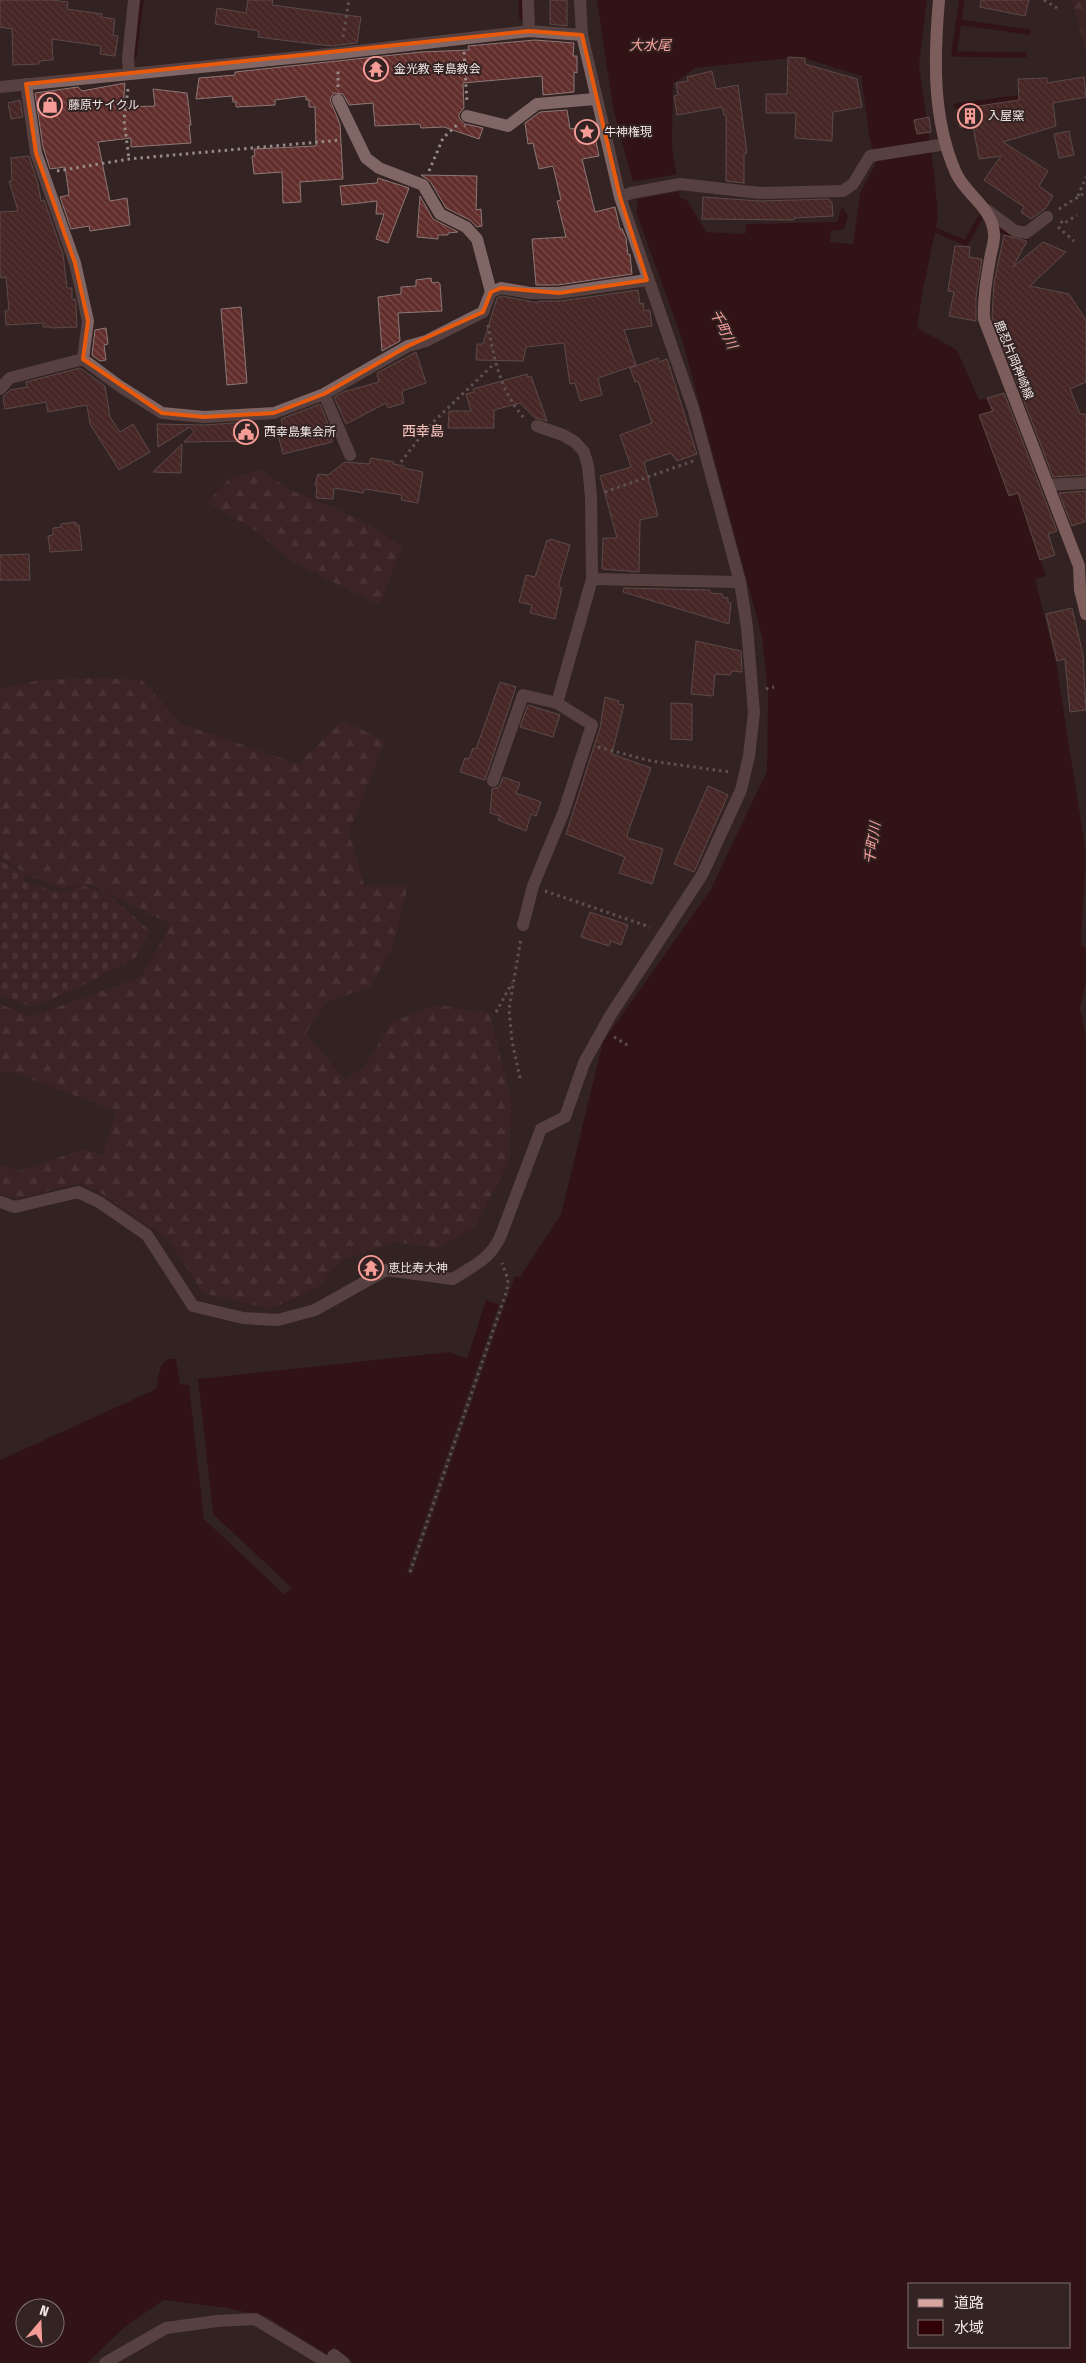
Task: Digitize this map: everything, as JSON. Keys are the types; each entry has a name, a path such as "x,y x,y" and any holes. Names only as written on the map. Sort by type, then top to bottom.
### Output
{"main road":[{"name":"鹿忍片岡神崎線","path":"940,0 935,50 941,145 957,174 987,210 994,233 983,296 984,320 1080,566 1080,590 1086,614"}],"street":[{"path":"129,74 128,58 134,0"},
{"path":"528,0 529,31"},
{"path":"0,1202 15,1207 78,1192 92,1198 147,1235 193,1306 243,1318 278,1320 315,1310 386,1270 453,1279 488,1256 496,1248 540,1129 565,1117 584,1063 610,1016 663,932 702,875 741,790 745,774 754,713 747,627 740,582 693,408 647,280 626,195 595,99 582,35 580,0"},
{"path":"0,87 340,53 529,31 582,35"},
{"path":"26,84 36,153 75,262 88,321 83,359"},
{"path":"467,116 508,126 537,104 595,99"},
{"path":"83,359 118,385 162,413 204,417 274,413 324,394 408,346 426,341 483,312 491,292 477,239 466,227 440,214 423,185 379,168 366,158 338,100"},
{"path":"626,195 680,184 760,193 843,191 853,184 870,156 941,145"},
{"path":"987,210 1015,231 1026,233 1051,215"},
{"path":"491,292 501,288 530,293 559,293 647,280"},
{"path":"0,389 10,378 83,359"},
{"path":"324,394 350,455"},
{"path":"537,426 564,435 575,442 584,452 588,466 591,497 592,579 557,703"},
{"path":"1048,485 1086,483"},
{"path":"592,579 740,582"},
{"path":"493,781 523,695 557,703 592,726 564,811 533,886 523,925"},
{"path":"105,2363 166,2328 217,2321 255,2319 328,2363 334,2355 344,2363"}],"path":[{"path":"338,100 340,53 349,0"},
{"path":"1044,0 1056,8"},
{"path":"423,185 442,138 467,116 463,39"},
{"path":"129,74 124,120 129,159"},
{"path":"44,174 129,159 331,140 358,140"},
{"path":"1078,196 1086,177"},
{"path":"1051,215 1086,192"},
{"path":"1051,215 1063,224 1077,215"},
{"path":"1051,215 1074,241"},
{"path":"483,312 495,364 512,405 527,422 537,426"},
{"path":"401,462 428,427 495,364"},
{"path":"591,497 706,457"},
{"path":"585,744 651,761 745,774"},
{"path":"533,886 663,932"},
{"path":"520,1078 512,1041 509,1009 523,925"},
{"path":"496,1012 514,978"},
{"path":"609,1035 629,1046"},
{"path":"410,1572 507,1290 508,1280 496,1248"}],"highlighted area":[{"path":"529,31 582,35 620,197 647,280 559,293 501,288 491,292 483,312 408,346 324,394 274,413 204,417 162,413 83,359 88,321 75,263 36,153 26,84"}],"green space":[{"path":"1071,0 1086,0 1086,49"},
{"path":"262,470 289,489 363,521 402,546 380,605 294,563 253,529 207,502 230,478"},
{"path":"102,678 142,680 182,724 298,764 342,720 385,741 349,832 364,885 408,885 394,944 371,986 327,1002 306,1033 345,1080 364,1067 392,1022 435,1005 489,1013 511,1100 510,1159 475,1227 437,1248 394,1242 342,1260 318,1287 271,1309 203,1293 167,1238 98,1191 79,1183 17,1199 0,1194 0,1165 19,1171 83,1149 103,1155 116,1111 15,1073 0,1071 0,1004 30,1017 141,977 171,924 91,885 61,888 29,876 0,856 0,689 39,680"},
{"path":"0,860 25,875 25,882 61,893 83,886 108,894 150,931 135,958 75,989 33,1007 0,995"}],"water":[{"path":"597,0 927,0 919,65 935,180 938,218 917,328 957,350 979,400 987,398 1046,576 1035,579 1056,662 1086,853 1081,945 1086,948 1086,983 1080,1008 1086,1039 1086,2363 354,2363 334,2347 329,2356 267,2317 227,2308 164,2300 126,2326 87,2363 0,2363 0,1460 156,1389 161,1368 170,1359 176,1359 180,1384 189,1385 198,1379 449,1352 467,1359 486,1300 504,1306 515,1276 520,1277 561,1214 603,1042 711,889 767,771 768,694 762,637 682,339 636,212 638,202 613,108","holes":["801,57 861,76 870,141 877,161 860,193 853,244 830,242 831,231 844,229 848,216 842,206 837,222 746,224 745,234 706,232 687,200 680,198 672,146 673,84 695,68"]}],"pier":[{"path":"679,174 681,191 638,199 635,210 636,202 631,182"},
{"path":"506,1294 508,1295 412,1574 407,1572 500,1302 502,1303"},
{"path":"198,1379 213,1514 292,1588 284,1594 204,1519 189,1385"}],"building":[{"path":"0,0 52,0 68,2 67,9 102,14 101,17 115,19 113,35 118,36 115,56 100,54 101,46 52,39 53,60 39,61 39,64 13,65 12,29 0,27"},
{"path":"248,0 273,0 272,5 361,17 357,43 331,46 258,37 259,31 215,24 217,8 246,13"},
{"path":"550,0 567,0 567,26 550,24"},
{"path":"981,0 1029,0 1025,16 980,7"},
{"path":"535,40 574,43 573,56 577,56 577,73 574,72 574,92 543,95 542,76 463,83 464,108 459,114 459,118 465,124 465,127 466,124 483,128 479,139 444,127 421,128 420,124 375,126 373,103 349,105 343,94 334,93 330,100 340,124 343,179 300,182 301,202 283,203 282,172 254,174 252,156 255,156 254,149 316,146 315,107 309,107 309,100 306,100 306,96 275,100 275,105 236,107 236,102 233,102 232,96 196,99 199,78 235,75 235,72 421,52 469,50 468,46"},
{"path":"788,57 805,58 805,64 857,79 862,107 833,112 832,141 795,138 796,113 766,113 766,94 787,94"},
{"path":"712,71 716,89 738,85 747,153 744,154 744,183 726,181 726,115 724,115 722,107 677,115 674,96 678,95 676,83 688,81 687,77"},
{"path":"1084,77 1086,97 1053,103 1056,126 1003,142 1048,171 1039,186 1053,196 1045,209 1031,219 1021,212 1024,207 984,180 1001,156 979,159 973,125 960,127 958,109 1019,100 1018,79 1047,78 1047,83"},
{"path":"125,83 123,107 155,106 153,89 187,93 191,143 131,147 131,138 98,142 110,201 127,198 130,225 90,231 89,226 71,229 60,197 69,195 65,167 50,169 43,147 35,93 78,87 82,91"},
{"path":"20,100 23,117 11,119 8,103"},
{"path":"567,110 570,129 583,127 585,138 595,136 599,156 582,159 595,212 615,207 620,229 622,229 626,238 632,274 558,285 536,285 532,239 566,237 557,201 561,200 553,166 539,169 533,143 528,144 525,123 540,112"},
{"path":"929,117 931,132 917,134 914,120"},
{"path":"1069,131 1074,155 1059,158 1054,134"},
{"path":"29,156 41,201 44,200 63,254 67,288 72,288 72,300 75,299 77,327 51,328 43,327 43,323 6,325 5,311 9,310 6,277 1,278 0,273 0,212 18,211 9,181 12,181 11,158"},
{"path":"421,175 477,176 476,210 481,209 482,226 477,227 470,220 446,208 430,181"},
{"path":"378,178 409,188 388,243 376,239 384,214 376,214 377,201 342,205 340,186 377,183"},
{"path":"420,196 433,219 458,232 438,235 438,239 417,237"},
{"path":"703,197 760,201 829,199 832,202 833,216 794,218 794,220 702,219"},
{"path":"1004,235 1027,241 1013,267 1043,242 1066,252 1030,286 1069,294 1086,320 1086,382 1070,389 1080,414 1086,414 1086,475 1053,477 992,317 994,283"},
{"path":"955,246 970,247 969,257 982,259 976,296 976,321 949,316 954,292 948,291"},
{"path":"431,278 432,283 438,282 440,284 442,311 398,313 400,341 382,351 378,297 401,294 401,287 416,286 416,280"},
{"path":"638,290 640,304 643,303 644,311 650,310 652,326 624,330 636,365 598,378 602,395 580,401 575,383 570,384 564,343 526,347 523,361 476,360 477,344 483,344 497,298 502,296 538,303 538,301 560,301"},
{"path":"241,307 247,383 227,385 221,309"},
{"path":"106,328 108,344 104,345 106,360 100,361 92,355 95,330"},
{"path":"416,352 426,383 402,391 404,403 388,408 386,403 346,424 334,397 343,392 379,382 377,373"},
{"path":"658,358 659,362 667,359 697,454 677,461 671,453 644,462 658,516 640,520 639,572 602,569 603,538 617,538 600,476 631,467 620,435 652,423 638,381 635,382 630,368"},
{"path":"80,368 105,386 110,417 120,432 133,424 150,452 119,470 90,424 87,405 48,412 46,402 5,409 3,397 10,390 27,387 26,382"},
{"path":"527,374 528,377 531,376 547,421 535,418 520,403 494,410 494,428 448,428 449,411 471,411 466,394 474,392 473,389"},
{"path":"1004,393 1057,531 1048,534 1055,555 1040,560 1018,493 1009,496 979,415 993,411 987,398"},
{"path":"320,404 331,431 332,442 283,454 277,431 284,429 281,419"},
{"path":"250,422 252,441 184,442 194,432 190,427 158,447 157,424 204,425"},
{"path":"182,444 181,473 153,472"},
{"path":"371,458 394,462 393,464 404,466 404,468 423,472 418,503 401,500 402,495 365,489 363,493 334,488 333,499 316,498 317,485 315,485 318,474 328,475 345,462 369,464"},
{"path":"1086,491 1086,521 1072,526 1059,493"},
{"path":"76,522 76,525 79,525 82,550 50,552 48,536 53,535 53,528 61,527 61,524"},
{"path":"550,539 570,545 559,584 559,587 562,588 555,619 530,613 532,605 519,602 526,575 535,577 547,540 550,541"},
{"path":"29,554 30,580 0,580 0,555"},
{"path":"624,588 710,590 710,593 722,594 722,597 728,598 728,603 731,603 729,624 623,592"},
{"path":"1072,608 1083,655 1086,710 1070,712 1065,659 1057,661 1046,614"},
{"path":"696,641 741,651 742,672 732,671 730,675 715,674 713,696 691,694"},
{"path":"500,682 516,687 485,780 460,772 465,758 469,759 473,748 476,749"},
{"path":"605,697 619,701 618,704 624,705 612,754 651,768 627,835 628,838 663,849 652,884 619,873 625,857 566,834 600,728"},
{"path":"671,703 692,704 692,740 671,739"},
{"path":"528,705 560,715 553,737 520,727"},
{"path":"503,777 520,783 516,793 541,802 536,816 531,814 526,831 498,820 500,816 490,813 492,789 499,787"},
{"path":"708,786 728,795 694,872 674,864"},
{"path":"590,912 628,925 621,945 611,941 609,946 581,937"}],"waterway":[{"path":"134,55 141,0"},
{"path":"521,0 522,18"},
{"path":"962,0 954,54 1024,55"},
{"path":"958,22 1028,32"},
{"path":"956,106 1025,97"},
{"path":"935,230 966,243 980,218"},
{"path":"999,229 1026,240"}],"place":[{"name":"金光教 幸島教会","path":"376,69"},
{"name":"藤原サイクル","path":"50,105"},
{"name":"入屋窯","path":"970,116"},
{"name":"牛神権現","path":"587,132"},
{"name":"西幸島集会所","path":"246,432"},
{"name":"恵比寿大神","path":"371,1268"}],"district":[{"name":"西幸島","path":"423,431"}],"water label":[{"name":"大水尾","path":"650,45"},
{"name":"千町川","path":"724,329"},
{"name":"千町川","path":"872,843"}]}
